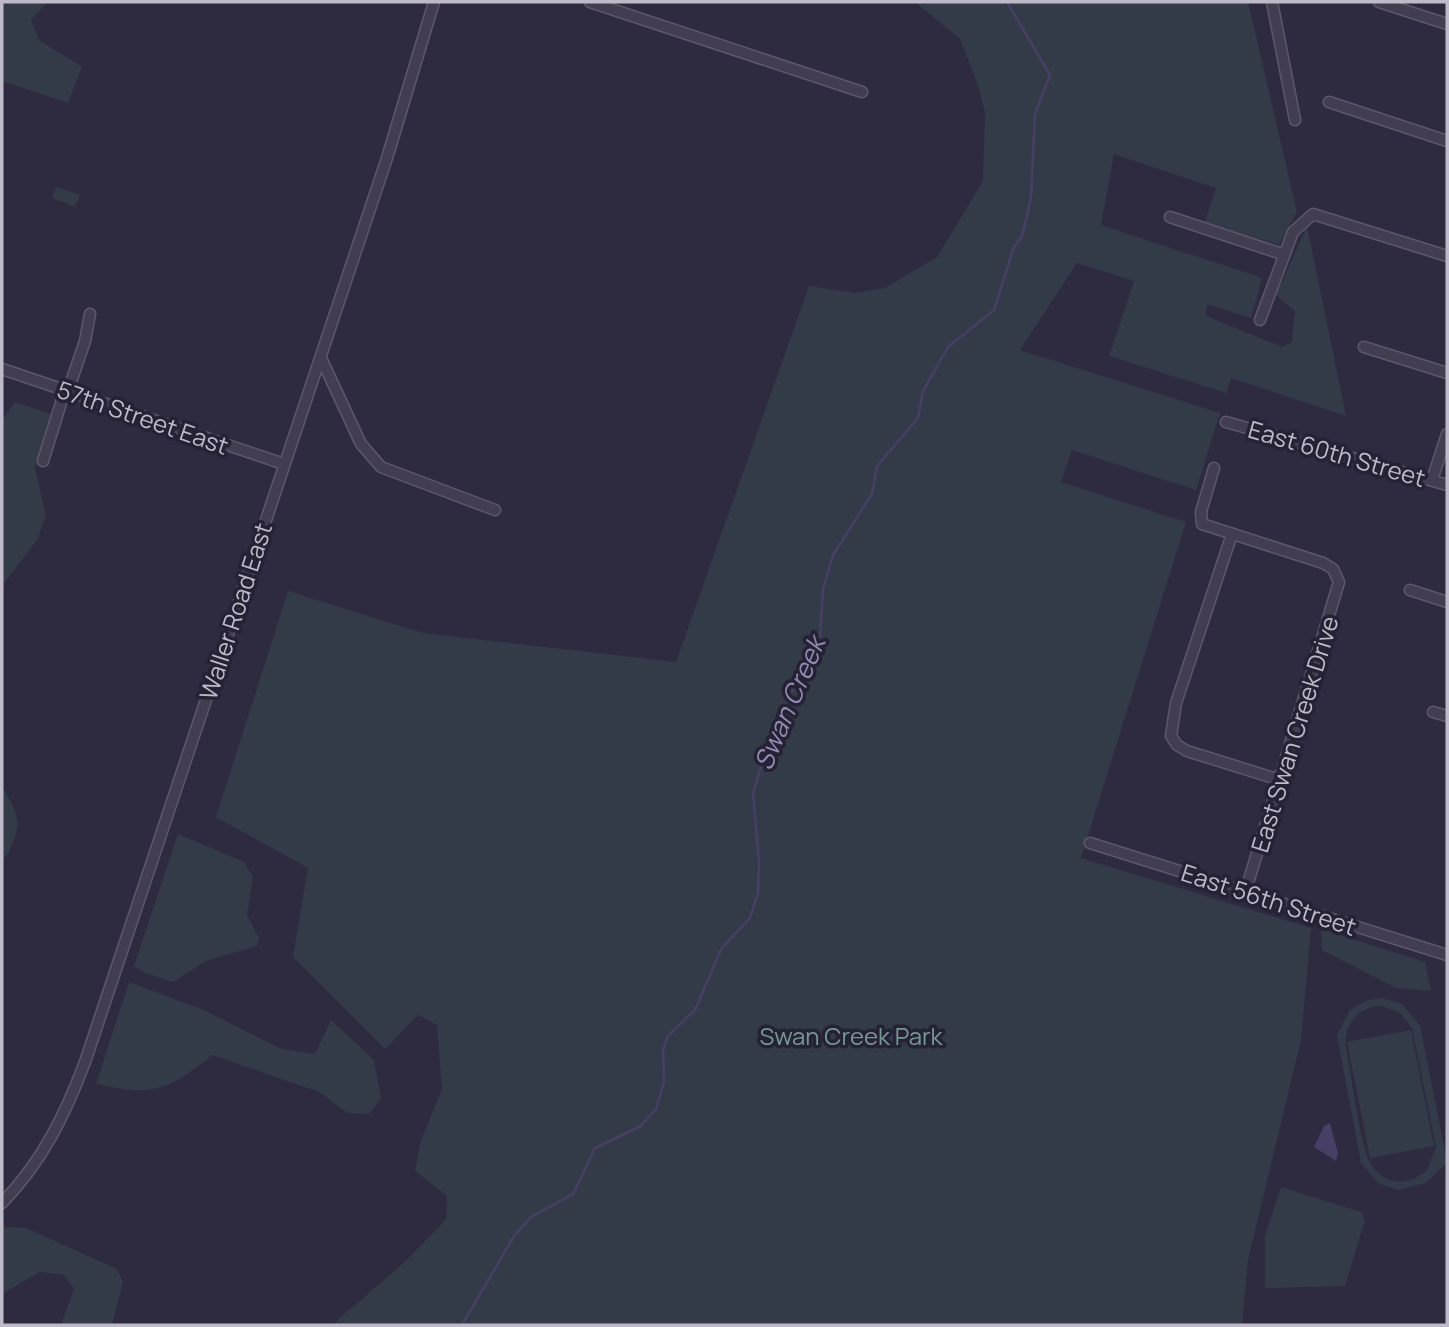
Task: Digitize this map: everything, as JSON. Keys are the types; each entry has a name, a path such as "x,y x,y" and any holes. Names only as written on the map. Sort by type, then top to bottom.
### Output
{"street":[{"name":"Waller Road East","path":"2,1203 34,1167 72,1097 321,358 387,158 434,2"},
{"path":"590,2 862,92"},
{"path":"1272,2 1295,120"},
{"path":"1379,2 1447,24"},
{"path":"1329,102 1447,141"},
{"path":"1260,320 1282,254 1293,232 1313,214 1447,256"},
{"path":"1170,217 1282,254"},
{"path":"43,461 85,341 90,314"},
{"path":"1364,347 1447,373"},
{"path":"321,358 361,444 381,467 495,510"},
{"name":"57th Street East","path":"2,369 284,464"},
{"name":"East 60th Street","path":"1226,422 1447,485"},
{"path":"1432,480 1447,434"},
{"path":"1213,468 1200,518 1203,525 1232,534 1174,711 1171,736 1177,745 1187,751 1280,780"},
{"name":"East Swan Creek Drive","path":"1232,534 1324,563 1337,575 1337,596 1245,893"},
{"path":"1410,590 1447,602"},
{"path":"1433,712 1447,716"},
{"name":"East 56th Street","path":"1090,843 1447,955"}],"green space":[{"path":"2,2 47,2 31,20 39,40 82,67 68,103 2,81"},
{"name":"Swan Creek Park","path":"915,2 1248,2 1297,212 1279,245 1205,222 1216,188 1114,154 1101,225 1262,278 1251,318 1207,304 1206,316 1282,347 1292,342 1295,311 1276,295 1307,226 1346,416 1231,378 1226,393 1109,356 1134,281 1077,263 1020,350 1220,413 1196,490 1072,450 1061,482 1186,522 1081,858 1311,928 1301,1040 1248,1260 1242,1325 332,1325 409,1258 446,1219 447,1196 415,1171 420,1143 442,1089 437,1025 418,1015 385,1049 293,957 308,868 216,817 288,591 423,633 676,662 809,286 854,293 885,288 937,257 983,181 985,112 978,86 960,39"},
{"path":"56,187 80,195 75,207 52,198"},
{"path":"15,402 51,414 35,468 46,516 37,540 2,586 2,420"},
{"path":"2,787 14,808 17,829 8,853 2,859"},
{"path":"178,834 244,862 253,877 247,915 259,938 257,946 206,961 173,982 145,973 134,966"},
{"path":"1321,929 1425,962 1431,991 1396,988 1322,950"},
{"path":"129,982 204,1010 279,1048 315,1054 331,1020 374,1060 381,1098 369,1114 347,1113 319,1092 212,1055 183,1077 158,1088 132,1090 96,1084"},
{"path":"1382,998 1402,1004 1420,1025 1447,1162 1426,1183 1399,1190 1379,1184 1361,1163 1337,1035 1350,1010 1368,1000","holes":["1382,1006 1400,1013 1412,1028 1436,1147 1427,1170 1405,1181 1390,1180 1382,1176 1367,1155 1346,1047 1350,1024 1366,1009"]},
{"path":"1411,1030 1434,1146 1370,1158 1347,1042"},
{"path":"1281,1187 1361,1212 1365,1220 1345,1286 1265,1288 1265,1235"},
{"path":"2,1227 26,1228 117,1269 123,1282 112,1325 61,1325 74,1289 64,1275 40,1272 2,1294"}],"shaded area":[{"path":"1330,1123 1338,1153 1336,1161 1314,1147 1324,1126"}],"waterway":[{"name":"Swan Creek","path":"462,1325 514,1236 531,1217 573,1194 595,1148 641,1126 656,1109 664,1082 663,1050 668,1036 695,1010 721,949 750,918 758,893 759,862 753,793 772,730 800,676 801,661 820,637 823,589 833,555 872,494 877,466 918,418 923,391 948,347 994,310 1014,247 1022,236 1031,198 1035,114 1050,75 1007,2"}]}
